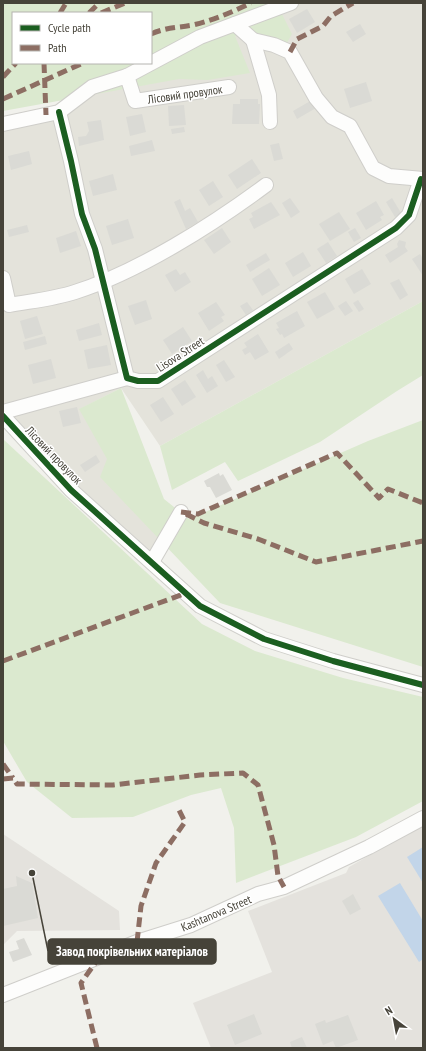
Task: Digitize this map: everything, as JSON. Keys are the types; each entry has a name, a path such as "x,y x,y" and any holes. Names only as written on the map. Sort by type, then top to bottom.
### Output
{"street":[{"path":"152,63 200,37 292,3"},
{"path":"235,24 253,40 274,45 290,52 316,98 332,116 350,126 373,168 389,176 422,179"},
{"path":"253,40 269,95 270,122"},
{"path":"3,124 59,112 92,87 127,76 149,64"},
{"name":"Лісовий провулок","path":"127,76 135,101 230,87"},
{"path":"3,412 126,378 95,249 82,214 59,112"},
{"name":"Lisova Street","path":"126,378 138,381 158,381 396,228 409,215 422,179"},
{"path":"3,278 9,305 74,293 103,281 175,244 241,203 266,185"},
{"name":"Лісовий провулок","path":"3,416 71,490 200,606 264,639 333,661 423,685"},
{"path":"152,562 181,512"},
{"name":"Kashtanova Street","path":"3,995 138,942 191,925 258,894 284,887 368,847 423,818"}],"shaded area":[{"path":"273,3 423,3 423,301 160,446 121,388 80,409 180,526 151,570 3,427 3,120 57,109 149,64 152,64 152,62"},
{"path":"423,825 423,1048 211,1048 193,1003 272,972 248,911 346,873 349,867"},
{"path":"3,834 119,911 120,930 17,931 3,945"}],"green space":[{"path":"3,3 279,3 277,4 292,34 285,46 235,36 250,73 208,80 179,79 3,111"},
{"path":"423,301 423,375 320,442 238,481 225,462 172,490 160,446"},
{"path":"121,388 164,499 189,519 368,441 423,420 423,667 220,603 100,477 107,459 79,409"},
{"path":"3,439 202,624 255,651 343,678 423,697 423,801 356,837 236,883 234,828 221,788 191,795 133,817 72,818 27,782 3,741"}],"water":[{"path":"423,847 423,883 407,857"},
{"path":"400,883 423,921 423,959 419,962 378,896"}],"building":[{"path":"307,9 315,22 297,33 289,19"},
{"path":"360,24 366,34 353,42 346,32"},
{"path":"366,82 372,101 350,108 344,89"},
{"path":"240,99 258,99 258,104 260,104 259,124 232,124 233,104 240,104"},
{"path":"312,100 316,108 297,119 293,111"},
{"path":"184,105 186,125 169,126 168,106"},
{"path":"142,114 146,132 130,136 126,117"},
{"path":"101,120 104,140 79,146 78,137 86,136 89,131 87,122"},
{"path":"184,127 185,132 172,134 171,129"},
{"path":"152,140 155,151 131,156 129,146"},
{"path":"279,143 283,159 274,161 270,145"},
{"path":"29,151 32,164 11,170 8,156"},
{"path":"252,159 261,173 237,189 228,175"},
{"path":"113,174 117,190 93,196 89,181"},
{"path":"213,181 223,197 209,206 199,190"},
{"path":"290,198 300,212 291,218 282,203"},
{"path":"392,198 401,213 395,217 386,202"},
{"path":"180,199 185,211 190,208 198,222 186,229 174,202"},
{"path":"376,201 384,215 380,217 382,220 366,230 356,213"},
{"path":"271,202 280,215 254,229 249,219 253,217 251,213"},
{"path":"339,212 350,229 330,241 319,224"},
{"path":"128,219 134,238 112,245 106,226"},
{"path":"27,225 29,232 9,237 7,230"},
{"path":"222,228 231,242 214,254 204,240"},
{"path":"355,228 361,238 354,242 348,232"},
{"path":"76,231 81,246 60,253 56,238"},
{"path":"399,240 406,242 405,247 408,251 390,263 385,255 398,247 397,244"},
{"path":"328,242 337,256 326,263 317,249"},
{"path":"303,252 311,266 293,277 285,263"},
{"path":"266,253 270,260 250,272 246,265"},
{"path":"420,254 423,259 423,276 412,259"},
{"path":"269,268 280,285 262,296 252,279"},
{"path":"176,269 180,275 185,272 191,282 175,292 165,275"},
{"path":"362,269 371,284 354,294 345,279"},
{"path":"399,279 408,295 400,300 390,283"},
{"path":"325,292 335,309 317,319 307,302"},
{"path":"146,300 152,319 135,325 128,306"},
{"path":"358,300 364,309 359,312 353,303"},
{"path":"346,301 353,311 345,316 338,306"},
{"path":"216,302 225,315 221,317 224,321 209,331 198,313"},
{"path":"247,302 253,310 246,315 240,306"},
{"path":"297,311 305,326 284,338 276,329 279,328 276,323"},
{"path":"37,316 43,334 25,339 20,321"},
{"path":"99,323 102,335 79,341 76,330"},
{"path":"183,327 192,341 172,354 163,340"},
{"path":"258,334 269,352 255,360 250,352 245,355 242,350 247,347 244,343"},
{"path":"45,336 47,344 25,350 23,342"},
{"path":"289,343 293,349 279,359 275,352"},
{"path":"107,345 111,365 88,369 84,350"},
{"path":"51,359 56,378 33,384 28,365"},
{"path":"224,360 235,377 226,382 216,365"},
{"path":"203,370 208,379 212,376 218,386 207,393 196,375"},
{"path":"185,380 196,397 182,406 171,389"},
{"path":"163,397 174,414 161,422 150,405"},
{"path":"77,407 81,423 63,427 59,411"},
{"path":"96,455 100,462 85,472 80,465"},
{"path":"219,473 220,476 223,474 232,490 216,498 210,487 207,487 204,481"},
{"path":"16,876 32,883 38,918 3,926 3,889 17,886"},
{"path":"353,894 361,909 350,915 342,901"},
{"path":"24,938 32,955 13,962 9,952 19,949 16,941"},
{"path":"254,1014 262,1034 235,1045 227,1025"},
{"path":"348,1015 358,1040 336,1048 333,1041 323,1045 315,1024 325,1020 326,1023"},
{"path":"302,1037 307,1048 292,1048 290,1042"}],"marked path":[{"path":"61,12 66,3"},
{"path":"90,12 99,3"},
{"path":"103,12 125,3"},
{"path":"152,34 167,29 208,21 251,3"},
{"path":"290,52 297,39 323,26 331,16 353,3"},
{"path":"3,77 15,64"},
{"path":"44,64 46,115"},
{"path":"3,99 81,64"},
{"path":"181,512 198,514 337,453 379,498 388,489 423,503"},
{"path":"186,514 204,523 258,539 316,562 423,541"},
{"path":"3,661 186,593"},
{"path":"3,764 13,778"},
{"path":"3,779 13,778 17,784 113,785 200,775 243,773 258,785 274,845 278,876 284,887"},
{"path":"137,942 141,906 156,863 185,822 179,810"},
{"path":"97,1048 81,983 98,959"}],"cycle path":[{"path":"59,112 82,214 95,249 127,378 138,381 158,381 396,228 409,215 421,179"},
{"path":"3,416 71,490 200,606 264,639 333,661 423,685"}],"place":[{"name":"Завод покрівельних матеріалов","path":"32,873"}]}
